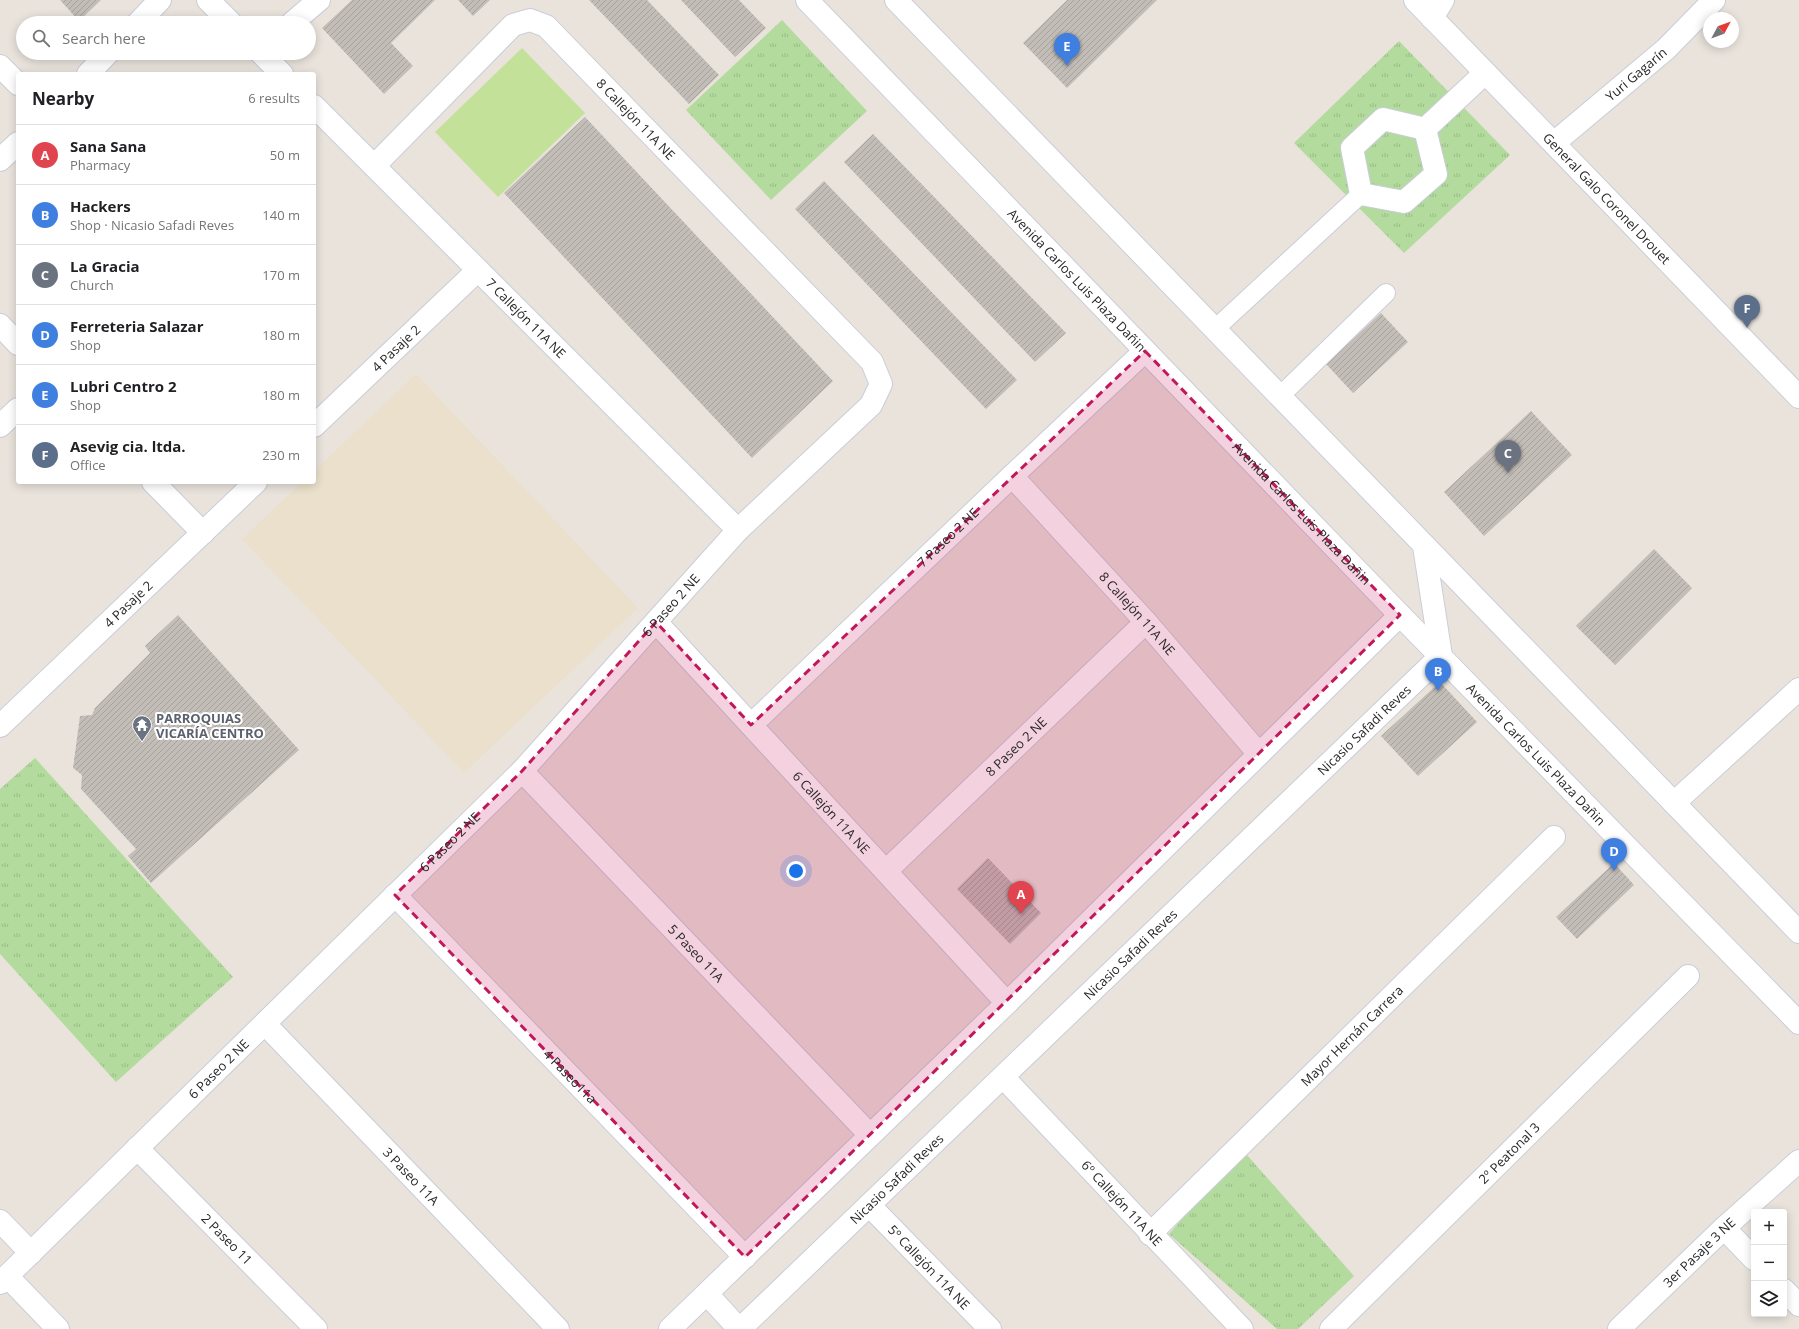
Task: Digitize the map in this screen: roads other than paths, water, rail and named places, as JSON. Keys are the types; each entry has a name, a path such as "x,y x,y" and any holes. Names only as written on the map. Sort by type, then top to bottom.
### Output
{"street":[{"path":"145,16 160,0"},
{"path":"208,0 224,16"},
{"path":"300,16 319,0"},
{"name":"Avenida Carlos Luis Plaza Dañin","path":"807,0 1400,615 1799,1024"},
{"path":"896,0 1799,932"},
{"name":"General Galo Coronel Drouet","path":"1415,0 1437,9 1485,72 1799,397"},
{"name":"Yuri Gagarín","path":"1554,143 1666,49 1714,0"},
{"name":"8 Callejón 11A NE","path":"374,166 513,25 530,20 546,26 872,362 881,384"},
{"path":"90,72 101,60"},
{"path":"268,60 280,72"},
{"path":"0,66 16,82"},
{"path":"1425,129 1485,72"},
{"name":"7 Callejón 11A NE","path":"317,116 374,166 738,530"},
{"path":"1383,119 1425,129 1436,174 1404,202 1361,194 1352,148 1383,119"},
{"path":"0,160 16,145"},
{"name":"4 Pasaje 2","path":"316,424 478,270"},
{"path":"0,325 16,342"},
{"name":"7 Paseo 2 NE","path":"751,725 1145,351"},
{"name":"6 Paseo 2 NE","path":"4,1280 522,771 738,530 871,405 881,384"},
{"path":"0,426 16,410"},
{"name":"8 Callejón 11A NE","path":"1012,476 1146,622 1259,754"},
{"path":"155,484 203,533"},
{"name":"4 Pasaje 2","path":"0,726 254,484"},
{"path":"1424,546 1440,656"},
{"path":"670,1329 1007,1003 1400,615"},
{"name":"6 Callejón 11A NE","path":"656,622 1007,1003"},
{"name":"8 Paseo 2 NE","path":"886,871 1146,622"},
{"name":"Nicasio Safadi Reves","path":"740,1329 1440,656"},
{"path":"1674,803 1799,689"},
{"name":"5 Paseo 11A","path":"522,771 870,1135"},
{"name":"Mayor Hernán Carrera","path":"1150,1234 1554,837"},
{"name":"4 Paseo11a","path":"395,895 745,1257"},
{"name":"2º Peatonal 3","path":"1330,1329 1688,976"},
{"name":"3 Paseo 11A","path":"265,1024 558,1329"},
{"name":"6º Callejón 11A NE","path":"1003,1077 1150,1234 1242,1329"},
{"name":"2 Paseo 11","path":"137,1148 316,1329"},
{"name":"3er Pasaje 3 NE","path":"1619,1329 1724,1228 1799,1161"},
{"name":"5º Callejón 11A NE","path":"869,1205 990,1329"},
{"path":"0,1221 30,1253"},
{"path":"1724,1228 1751,1256"},
{"path":"4,1280 58,1329"},
{"path":"1787,1293 1799,1305"},
{"path":"707,1294 740,1329"}],"lane":[{"path":"1215,328 1361,194"},
{"path":"1279,397 1386,293"}],"place":[{"name":"Lubri Centro 2","path":"1067,66"},
{"name":"Asevig cia. ltda.","path":"1747,328"},
{"name":"La Gracia","path":"1508,473"},
{"name":"Hackers","path":"1438,691"},
{"name":"PARROQUIAS VICARÍA CENTRO","path":"142,742"},
{"name":"Ferreteria Salazar","path":"1614,871"},
{"name":"Sana Sana","path":"1021,914"}]}
